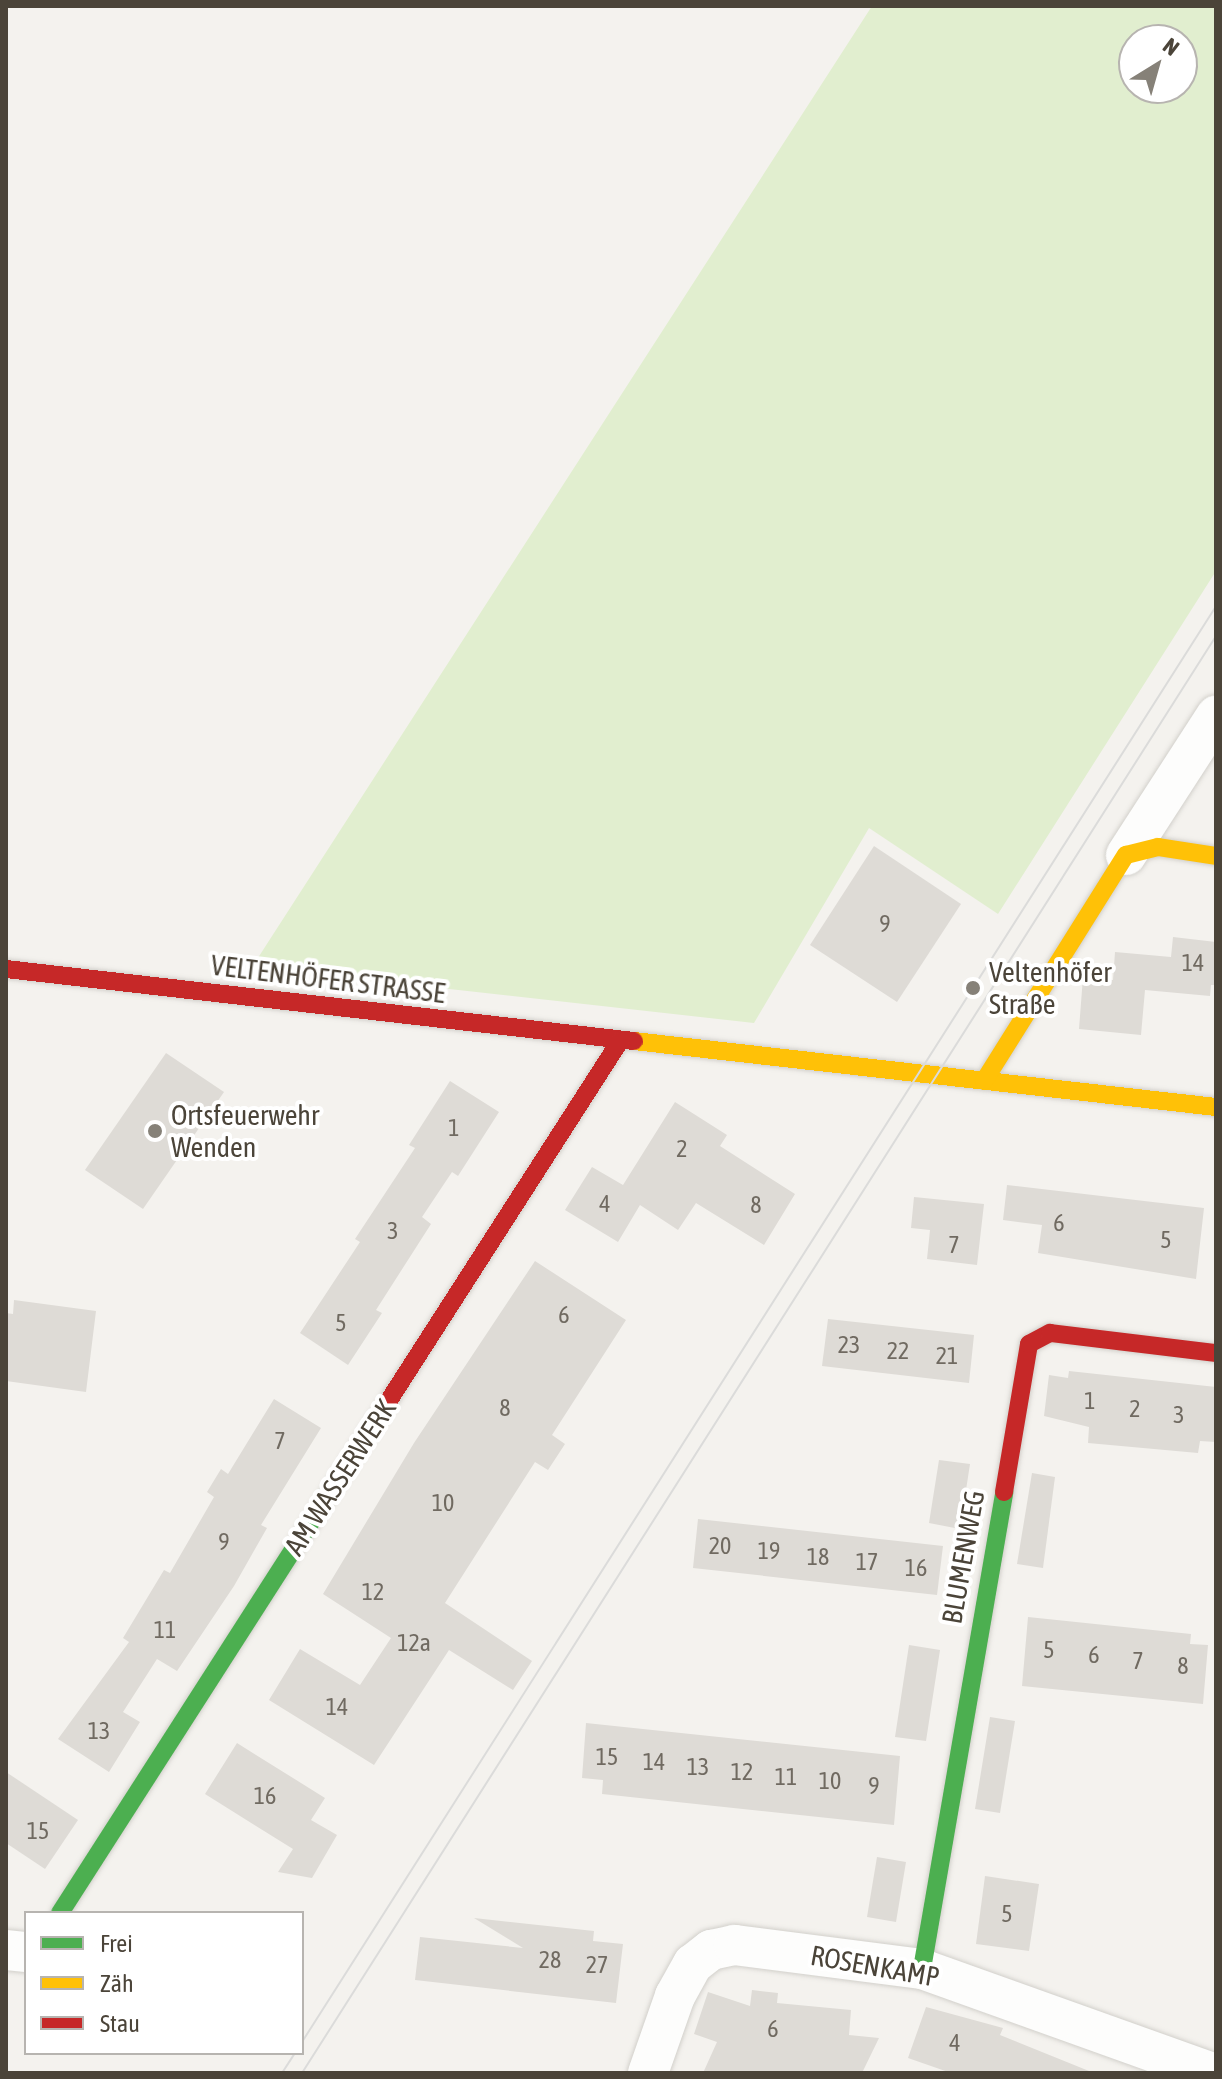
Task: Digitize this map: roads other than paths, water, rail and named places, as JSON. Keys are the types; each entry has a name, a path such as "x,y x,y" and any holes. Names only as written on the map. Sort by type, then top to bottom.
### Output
{"street":[{"path":"984,1081 1216,716"},
{"path":"1126,855 1158,847 1216,856"},
{"name":"VELTENHÖFER STRASSE","path":"6,969 1216,1107"},
{"name":"AM WASSERWERK","path":"61,1911 620,1041"},
{"name":"BLUMENWEG","path":"922,1969 1029,1344 1050,1333 1216,1353"},
{"name":"ROSENKAMP","path":"648,2073 675,1996 693,1964 711,1950 734,1945 922,1969 1213,2073"}],"tram line":[{"path":"304,2039 1216,606"},
{"path":"302,2073 1216,636"},
{"path":"282,2073 294,2055"}],"place":[{"name":"Veltenhöfer Straße","path":"973,988"},
{"name":"Ortsfeuerwehr Wenden","path":"155,1131"}]}
